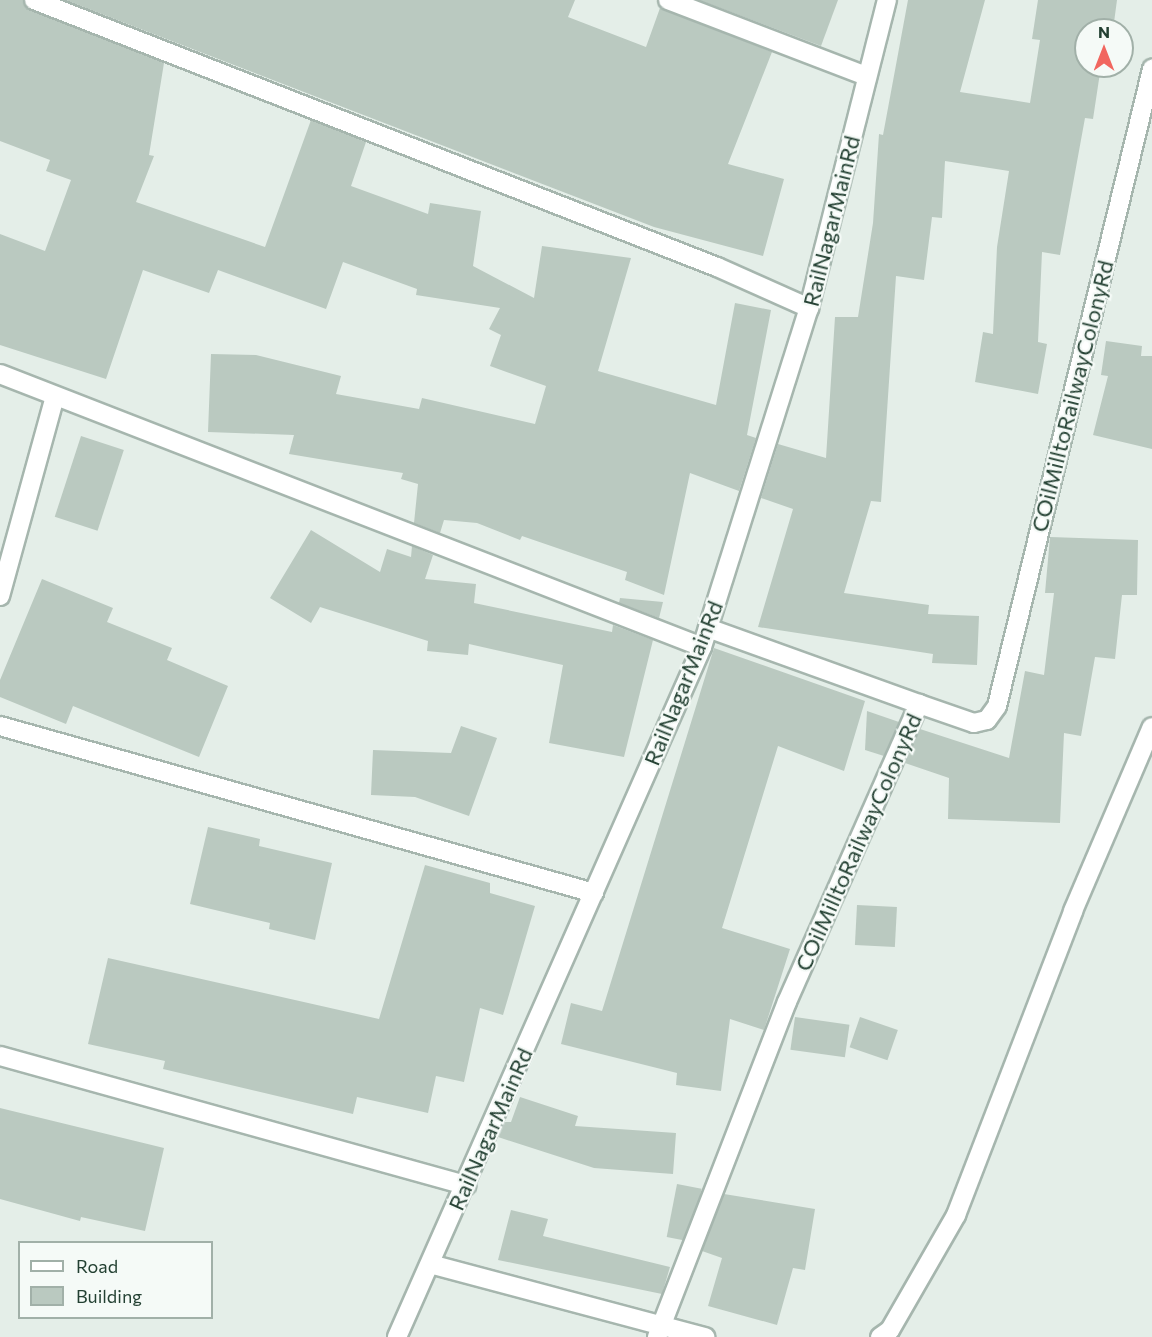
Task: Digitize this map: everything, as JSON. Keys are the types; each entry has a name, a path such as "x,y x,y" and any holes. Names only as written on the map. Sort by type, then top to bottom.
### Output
{"street":[{"path":"34,0 717,267 809,308"},
{"path":"668,0 866,76"},
{"name":"RailNagarMainRd","path":"397,1337 702,647 809,308 887,0"},
{"name":"COilMilltoRailwayColonyRd","path":"660,1331 787,1002 918,704 974,723 987,720 997,706 1152,69"},
{"path":"0,374 702,647"},
{"path":"0,596 56,396"},
{"path":"708,628 918,704"},
{"path":"0,726 594,893"},
{"path":"880,1337 890,1330 956,1215 1073,912 1152,727"},
{"path":"0,1056 466,1185"},
{"path":"430,1264 660,1331 705,1337"}],"building":[{"path":"0,0 23,0 30,10 164,63 149,155 154,156 136,202 265,247 311,120 366,142 351,186 428,214 430,203 481,211 473,266 534,298 542,246 631,258 598,371 716,405 735,303 771,310 747,435 756,438 739,491 690,473 664,595 625,580 627,572 522,536 520,540 477,523 444,520 440,533 414,523 418,484 401,479 403,473 289,454 294,435 208,432 211,354 256,355 341,376 336,394 419,409 422,398 535,424 546,386 490,366 501,335 489,329 500,308 416,295 417,289 343,262 326,309 218,270 209,293 143,270 106,379 0,345 0,234 45,251 71,180 46,171 50,160 0,141"},
{"path":"65,0 575,0 568,17 646,47 660,8 772,52 728,164 784,179 763,256 654,227"},
{"path":"699,0 838,0 821,46"},
{"path":"908,0 985,0 960,92 1030,103 1040,40 1032,39 1038,0 1117,0 1115,18 1074,18 1074,78 1099,78 1093,119 1085,118 1060,255 1042,252 1038,342 1047,344 1038,394 975,382 983,332 993,334 997,247 1009,171 945,161 942,218 932,217 924,280 896,276 881,502 871,501 844,593 929,605 928,614 979,616 977,665 932,663 933,654 758,627 793,509 761,498 778,444 826,458 835,317 858,317 873,223 879,134 883,135"},
{"path":"1106,341 1142,346 1141,356 1152,356 1152,449 1093,435 1108,376 1101,375"},
{"path":"81,436 124,450 98,531 55,517"},
{"path":"311,530 380,572 387,549 411,557 412,546 433,555 425,579 476,584 474,603 612,632 613,625 653,640 624,757 549,743 563,665 469,644 468,655 427,651 428,641 320,607 311,623 270,598"},
{"path":"1050,537 1138,540 1137,595 1122,595 1115,659 1095,657 1081,736 1064,733 1060,823 948,819 949,778 905,763 920,729 1009,758 1025,671 1044,675 1054,593 1045,593"},
{"path":"42,579 113,608 107,622 172,648 167,660 228,686 199,757 73,706 66,724 0,697 0,680"},
{"path":"620,598 663,602 659,618 619,603"},
{"path":"714,648 865,701 844,771 778,746 722,928 790,949 764,1030 730,1019 721,1091 676,1085 677,1073 561,1044 571,1003 602,1011"},
{"path":"867,711 899,722 884,756 865,750"},
{"path":"461,726 497,738 469,816 415,797 371,795 373,750 451,753"},
{"path":"208,827 260,839 259,846 332,863 315,940 269,929 270,923 190,904"},
{"path":"425,865 490,883 490,893 535,906 503,1015 480,1008 464,1082 436,1076 428,1113 357,1097 353,1114 163,1069 165,1061 88,1044 108,958 379,1019"},
{"path":"857,905 897,907 895,947 855,945"},
{"path":"795,1017 849,1025 845,1057 790,1050"},
{"path":"860,1017 898,1030 887,1060 850,1047"},
{"path":"520,1097 578,1116 575,1126 676,1133 673,1174 594,1168 498,1137 504,1122 511,1122"},
{"path":"0,1108 164,1148 145,1231 81,1217 80,1221 0,1199"},
{"path":"677,1184 702,1189 691,1242 667,1237"},
{"path":"724,1194 815,1209 805,1270 793,1268 777,1325 708,1306 722,1258 702,1251"},
{"path":"511,1210 548,1219 543,1236 670,1267 662,1294 498,1260"}]}
